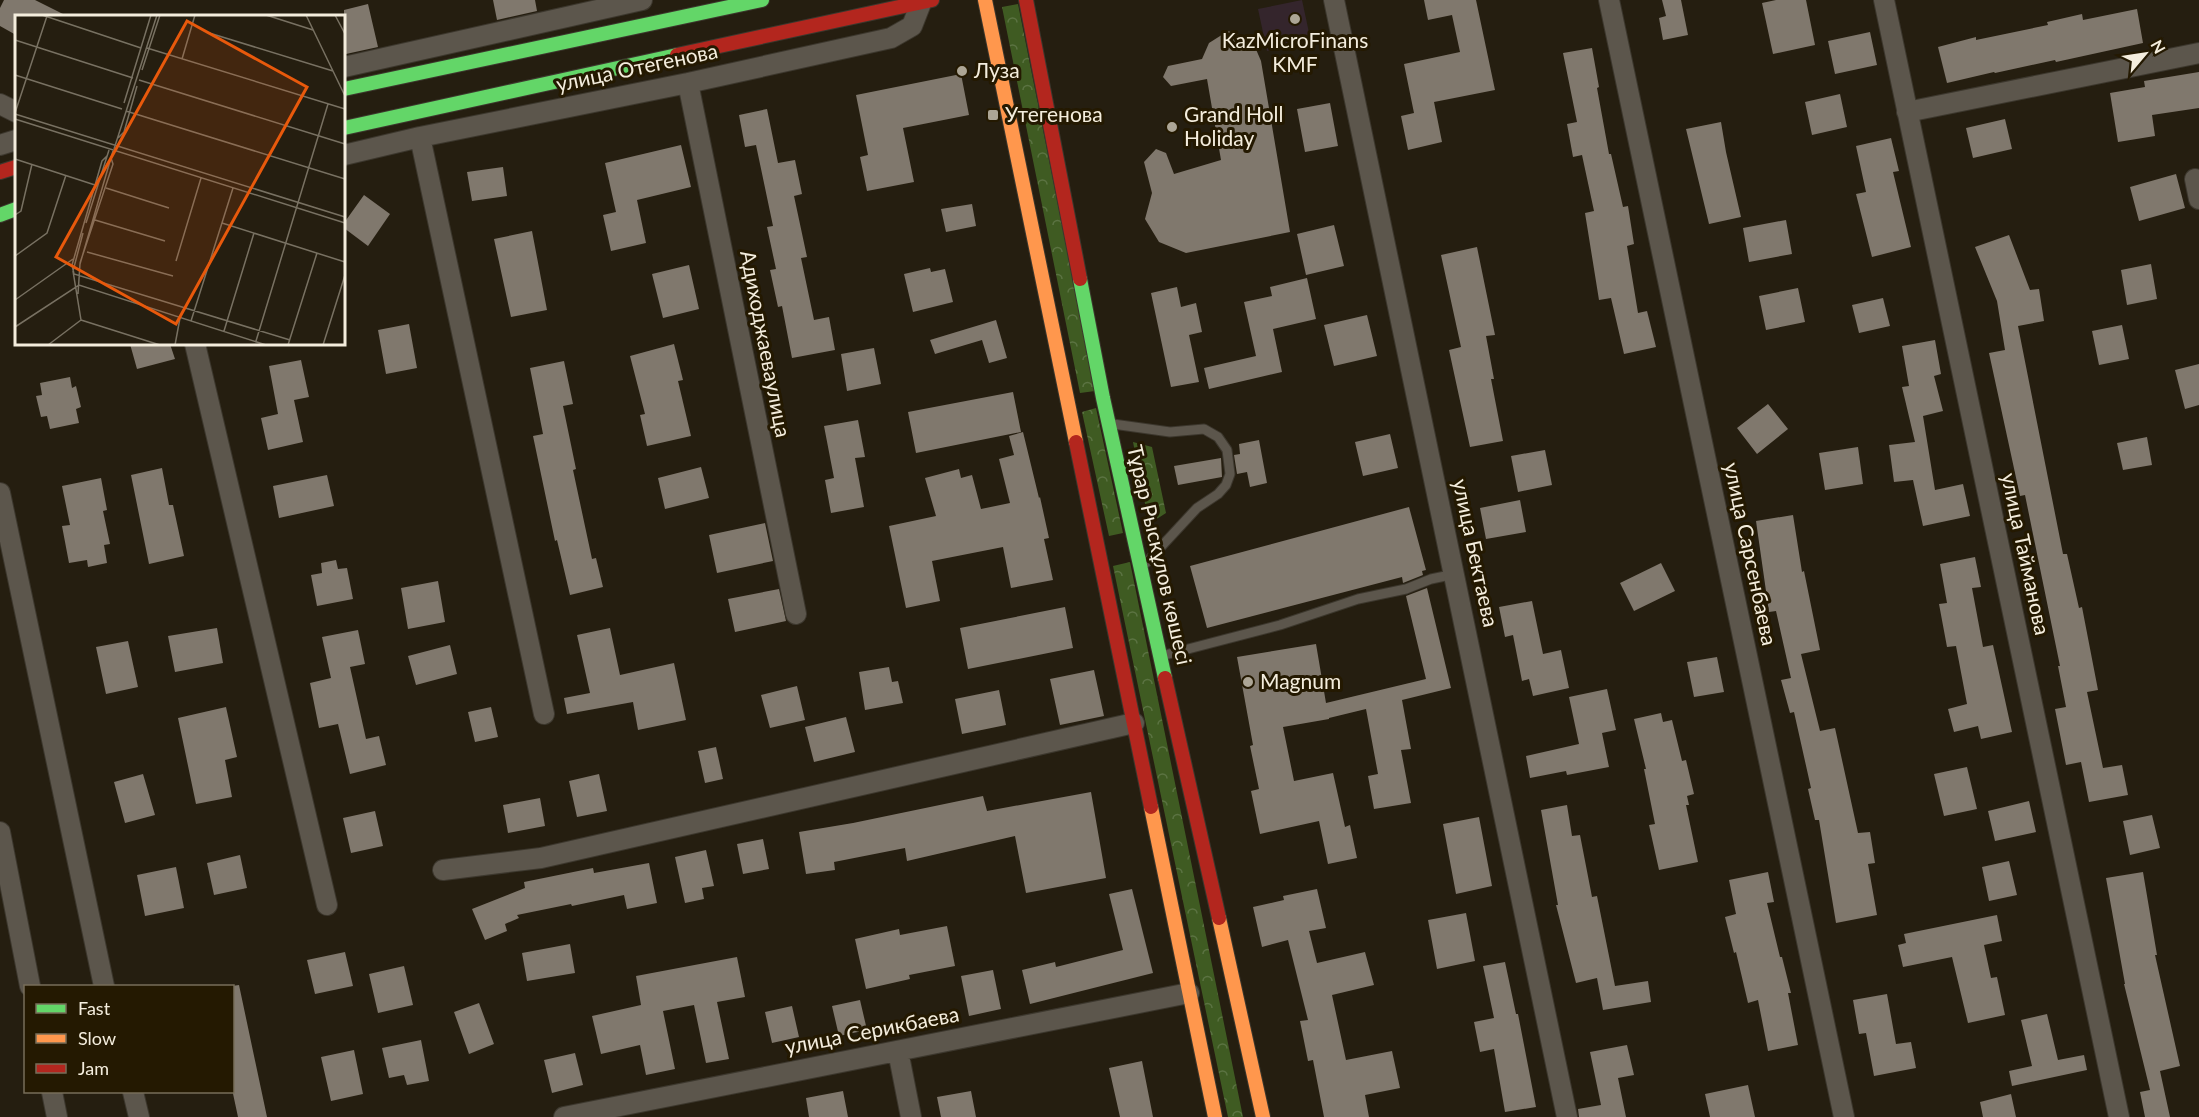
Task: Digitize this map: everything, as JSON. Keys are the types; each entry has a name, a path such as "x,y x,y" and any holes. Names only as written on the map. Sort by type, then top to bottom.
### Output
{"main road":[{"name":"улица Отегенова","path":"345,89 762,0"},
{"name":"Тұрар Рыскұлов көшесі","path":"985,0 1085,402 1108,424 1125,543 1141,569 1263,1117"},
{"name":"Тұрар Рыскұлов көшесі","path":"1026,0 1085,402 1098,550 1215,1117"},
{"name":"улица Отегенова","path":"345,128 926,1"},
{"path":"0,172 15,167"},
{"path":"0,215 15,209"},
{"path":"1098,550 1125,543"}],"street":[{"path":"345,67 642,0"},
{"name":"улица Бектаева","path":"1334,0 1567,1117"},
{"name":"улица Сарсенбаева","path":"1609,0 1844,1117"},
{"name":"улица Тайманова","path":"1884,0 2119,1117"},
{"name":"улица Отегенова","path":"345,155 891,38 912,26 926,1"},
{"path":"1907,112 2199,53"},
{"name":"Адиходжаеваулица","path":"688,83 796,614"},
{"path":"0,104 15,112"},
{"path":"420,137 544,714"},
{"path":"0,145 15,140"},
{"path":"195,345 327,905"},
{"path":"0,493 104,985"},
{"path":"443,870 541,858 1134,723"},
{"path":"0,831 30,985"},
{"name":"улица Серикбаева","path":"564,1117 1189,993"},
{"path":"898,1051 911,1117"},
{"path":"52,1093 57,1117"},
{"path":"133,1093 140,1117"}],"lane":[{"path":"1108,424 1170,432 1204,429 1218,437 1227,450 1230,474 1226,485 1218,494 1197,508 1141,569"},
{"path":"1160,656 1280,625 1358,599 1406,589 1431,579 1455,574"}],"shaded area":[{"path":"1302,0 1311,42 1267,51 1258,9"}],"green space":[{"path":"1018,4 1095,391 1080,393 1002,7"},
{"path":"1096,408 1123,533 1109,536 1082,412"},
{"path":"1133,442 1152,447 1166,513 1149,524"},
{"path":"1130,562 1243,1117 1228,1117 1113,566"}],"building":[{"path":"4,0 35,0 65,15 15,15 15,34 0,26 0,8"},
{"path":"493,0 535,0 537,11 497,20"},
{"path":"1424,0 1476,0 1495,90 1434,102 1442,142 1408,150 1401,116 1414,113 1404,64 1460,52 1452,15 1428,20"},
{"path":"1662,0 1681,0 1688,35 1663,40 1659,18 1666,16"},
{"path":"1776,0 1806,0 1815,45 1773,54 1762,3"},
{"path":"368,4 378,47 346,54 344,10"},
{"path":"2137,9 2143,43 1947,83 1938,47 1976,37 1976,40 2048,25 2047,22 2082,14 2083,20"},
{"path":"1228,31 1252,40 1261,61 1290,232 1186,253 1159,242 1145,219 1152,193 1144,162 1156,149 1166,153 1174,174 1221,160 1207,79 1171,86 1163,77 1168,66 1202,59 1209,43"},
{"path":"1870,32 1877,65 1835,74 1828,41"},
{"path":"1592,48 1609,154 1611,154 1623,207 1628,206 1634,244 1627,246 1638,313 1647,311 1656,347 1624,354 1611,298 1599,300 1585,213 1594,211 1582,155 1573,157 1567,124 1577,122 1563,53"},
{"path":"2199,72 2199,108 2152,115 2155,136 2118,142 2110,93 2145,87 2144,81"},
{"path":"961,74 969,115 903,128 914,182 867,191 860,157 868,155 856,95"},
{"path":"1840,94 1847,127 1812,135 1805,102"},
{"path":"1330,103 1338,146 1305,152 1297,109"},
{"path":"767,109 778,163 795,160 802,194 794,196 807,257 801,258 814,320 829,317 835,350 792,358 782,306 778,307 770,270 776,269 767,227 773,226 756,145 745,147 739,115"},
{"path":"2005,119 2012,149 1973,158 1966,128"},
{"path":"1721,122 1741,217 1709,224 1686,129"},
{"path":"1891,138 1899,171 1893,172 1911,247 1872,257 1856,194 1866,192 1856,146"},
{"path":"681,145 691,187 637,200 646,243 611,251 603,215 616,212 605,163"},
{"path":"503,167 507,196 472,201 467,172"},
{"path":"2176,174 2185,208 2139,221 2130,187"},
{"path":"364,195 390,214 368,246 345,229 345,222"},
{"path":"972,204 976,226 946,232 941,209"},
{"path":"1786,220 1792,254 1749,262 1743,228"},
{"path":"1334,225 1344,266 1306,275 1297,234"},
{"path":"532,231 547,310 511,317 494,239"},
{"path":"2009,235 2030,290 2039,289 2044,321 2018,326 2063,554 2067,554 2079,608 2082,607 2098,690 2087,692 2103,768 2122,765 2128,795 2089,802 2081,762 2066,765 2055,709 2066,707 2058,666 2060,666 2025,495 2020,496 1989,353 2005,350 1997,301 1975,247"},
{"path":"1477,247 1495,335 1486,336 1494,379 1491,379 1503,441 1470,447 1449,350 1461,347 1441,255"},
{"path":"2151,264 2157,299 2127,305 2121,270"},
{"path":"689,265 699,309 663,318 652,274"},
{"path":"930,268 931,272 945,269 953,302 913,312 904,274"},
{"path":"1307,278 1316,319 1273,329 1282,372 1209,389 1204,368 1256,356 1244,302 1272,296 1270,287"},
{"path":"1177,287 1181,307 1196,303 1202,332 1189,335 1199,382 1171,387 1151,293"},
{"path":"1798,288 1805,322 1766,330 1759,296"},
{"path":"1883,298 1890,326 1859,333 1852,305"},
{"path":"1367,315 1377,356 1334,366 1324,325"},
{"path":"996,320 1007,358 989,363 982,340 935,354 930,340"},
{"path":"409,324 417,368 386,374 378,330"},
{"path":"2122,325 2129,359 2099,365 2092,331"},
{"path":"1935,340 1941,374 1934,376 1943,411 1923,416 1935,490 1963,484 1970,516 1923,526 1913,480 1894,482 1889,445 1915,442 1902,387 1909,386 1902,346"},
{"path":"674,344 683,380 678,381 691,436 647,446 640,415 645,414 630,356"},
{"path":"130,345 170,345 175,359 137,369"},
{"path":"874,348 881,384 847,391 841,354"},
{"path":"301,360 309,397 294,400 303,442 268,450 261,418 278,414 269,366"},
{"path":"564,361 573,404 563,406 576,469 573,470 592,559 596,558 603,587 570,595 557,540 555,541 533,436 543,434 530,368"},
{"path":"2199,364 2199,405 2185,409 2175,370"},
{"path":"70,377 72,388 76,386 81,407 76,409 79,423 50,429 47,416 41,417 36,396 42,395 40,383"},
{"path":"1013,392 1021,432 916,453 908,412"},
{"path":"1768,404 1788,429 1757,454 1737,428"},
{"path":"858,420 865,457 855,458 864,507 831,513 825,480 834,478 824,426"},
{"path":"1023,432 1049,538 1044,539 1053,580 1011,588 1003,547 932,561 940,601 906,608 889,526 936,516 925,478 959,469 961,478 972,475 981,509 1010,503 999,459 1014,455 1009,436"},
{"path":"1390,434 1398,468 1363,476 1355,442"},
{"path":"2147,437 2152,465 2123,470 2117,443"},
{"path":"1259,440 1267,483 1250,487 1247,472 1237,474 1234,455 1240,454 1239,444"},
{"path":"1858,447 1863,484 1825,490 1819,453"},
{"path":"1545,450 1552,485 1518,492 1511,456"},
{"path":"1221,458 1222,477 1178,485 1174,466"},
{"path":"701,467 709,498 665,509 658,478"},
{"path":"162,468 169,505 173,505 184,556 149,564 131,475"},
{"path":"327,475 334,506 279,518 273,486"},
{"path":"101,478 107,510 103,511 110,544 104,545 107,563 88,567 87,560 69,563 62,526 70,525 62,486"},
{"path":"1520,500 1526,532 1486,539 1480,508"},
{"path":"1409,507 1426,570 1422,571 1423,575 1403,583 1402,577 1207,628 1190,566"},
{"path":"1793,515 1802,572 1804,571 1820,650 1801,654 1820,731 1835,728 1858,833 1870,832 1875,863 1868,864 1877,915 1836,923 1819,820 1815,820 1808,789 1811,788 1794,712 1790,713 1781,680 1791,678 1776,611 1769,612 1756,521"},
{"path":"765,523 773,561 717,573 709,535"},
{"path":"1975,557 1981,587 1972,588 1983,647 1993,645 2012,732 1981,739 1978,726 1954,732 1948,709 1967,704 1956,646 1947,647 1939,604 1947,603 1940,564"},
{"path":"336,560 338,569 347,568 353,599 317,606 311,575 322,573 321,563"},
{"path":"1661,563 1675,591 1634,611 1620,583"},
{"path":"438,581 445,622 408,629 401,588"},
{"path":"1427,588 1451,688 1402,700 1411,749 1401,750 1411,803 1374,809 1368,776 1378,774 1366,709 1329,719 1283,727 1294,781 1333,773 1345,827 1350,825 1357,858 1328,864 1319,821 1260,834 1251,791 1259,789 1250,746 1253,745 1237,657 1316,644 1326,703 1426,679 1406,596"},
{"path":"779,589 786,621 735,632 728,599"},
{"path":"1532,601 1543,654 1561,650 1569,688 1533,696 1529,679 1522,681 1513,635 1505,637 1499,607"},
{"path":"1065,607 1073,648 968,669 960,628"},
{"path":"217,628 223,663 175,672 168,636"},
{"path":"610,628 620,675 674,663 686,720 638,730 633,702 567,714 564,698 590,693 577,635"},
{"path":"358,630 365,664 350,667 366,739 379,736 386,765 350,774 338,724 319,728 310,683 331,678 322,637"},
{"path":"128,641 138,687 106,694 96,647"},
{"path":"450,645 457,674 416,685 408,656"},
{"path":"1717,657 1724,692 1694,697 1687,662"},
{"path":"889,667 892,682 898,681 903,703 865,710 859,672"},
{"path":"1094,670 1104,716 1060,725 1050,679"},
{"path":"797,686 805,720 770,728 761,695"},
{"path":"1607,689 1616,730 1602,733 1609,767 1567,775 1566,771 1530,778 1526,756 1579,744 1569,697"},
{"path":"999,690 1006,725 962,734 955,699"},
{"path":"226,707 237,757 225,760 232,797 196,804 178,718"},
{"path":"491,707 498,737 475,742 468,712"},
{"path":"1661,713 1663,722 1672,720 1682,761 1686,760 1694,794 1687,796 1689,805 1686,805 1698,862 1659,870 1649,825 1655,824 1644,769 1646,769 1634,719"},
{"path":"846,717 855,752 814,762 805,727"},
{"path":"716,747 723,779 705,783 698,751"},
{"path":"1967,767 1977,809 1944,816 1934,774"},
{"path":"143,774 155,815 125,823 114,782"},
{"path":"599,774 607,811 577,817 569,781"},
{"path":"1091,792 1106,878 1026,893 1015,836 907,861 905,848 834,862 835,870 806,874 799,832 983,796 987,811"},
{"path":"540,798 545,826 508,833 503,805"},
{"path":"2029,801 2036,832 1995,841 1988,811"},
{"path":"1567,805 1572,836 1580,835 1592,897 1597,896 1615,986 1648,981 1651,1002 1603,1010 1597,978 1576,983 1556,905 1558,905 1541,810"},
{"path":"375,811 383,846 351,853 343,818"},
{"path":"2152,815 2160,848 2130,855 2123,821"},
{"path":"1479,817 1492,886 1456,894 1443,824"},
{"path":"763,839 769,869 743,874 737,844"},
{"path":"706,850 714,886 702,888 704,899 685,903 675,857"},
{"path":"240,855 247,888 214,895 207,863"},
{"path":"2009,861 2017,895 1989,901 1982,867"},
{"path":"649,863 657,903 627,909 624,895 517,915 519,918 505,924 507,931 485,940 472,909 525,888 524,882 593,868 594,873"},
{"path":"176,867 184,908 145,916 137,875"},
{"path":"1768,872 1774,902 1767,903 1791,993 1788,993 1798,1045 1768,1051 1758,1000 1748,1003 1725,917 1736,914 1729,880"},
{"path":"2143,872 2157,955 2155,955 2180,1066 2160,1071 2170,1117 2145,1117 2140,1092 2150,1090 2124,984 2106,878"},
{"path":"1132,889 1153,973 1030,1004 1022,970 1055,962 1056,967 1123,950 1109,894"},
{"path":"1317,889 1326,928 1309,931 1317,963 1365,952 1374,985 1332,995 1346,1060 1392,1051 1400,1088 1365,1095 1369,1117 1324,1117 1313,1060 1308,1061 1300,1021 1308,1020 1288,940 1262,947 1253,907 1284,900 1283,896"},
{"path":"1466,913 1475,961 1437,969 1428,920"},
{"path":"1997,915 2002,941 1984,945 1991,978 1997,977 2005,1015 1968,1023 1952,957 1903,967 1898,945 1906,943 1904,934"},
{"path":"947,926 955,966 909,975 910,979 866,989 855,939 899,929 900,935"},
{"path":"570,944 575,973 527,981 522,953"},
{"path":"345,952 353,986 315,994 307,960"},
{"path":"737,957 745,997 717,1002 729,1059 706,1063 694,1005 663,1011 675,1069 646,1075 640,1045 601,1054 592,1016 641,1005 636,976"},
{"path":"1505,962 1516,1014 1518,1014 1536,1107 1505,1112 1494,1049 1480,1052 1474,1022 1494,1018 1483,966"},
{"path":"404,966 413,1005 378,1013 369,974"},
{"path":"993,970 1001,1009 969,1016 961,976"},
{"path":"239,985 267,1117 238,1117 233,1093 234,986"},
{"path":"1887,994 1896,1044 1911,1042 1916,1068 1874,1076 1866,1033 1859,1034 1853,1000"},
{"path":"860,1000 867,1030 839,1036 832,1006"},
{"path":"479,1003 494,1044 469,1054 454,1012"},
{"path":"792,1006 799,1037 772,1043 765,1012"},
{"path":"2047,1014 2058,1060 2084,1055 2087,1070 2012,1086 2009,1071 2032,1066 2021,1020"},
{"path":"421,1040 429,1081 407,1085 404,1075 389,1078 382,1048"},
{"path":"1627,1045 1634,1075 1618,1078 1626,1117 1579,1117 1578,1109 1601,1105 1590,1052"},
{"path":"354,1050 363,1094 331,1101 321,1057"},
{"path":"575,1053 583,1085 552,1093 544,1060"},
{"path":"1142,1061 1153,1117 1120,1117 1109,1068"},
{"path":"1748,1085 1755,1117 1710,1117 1705,1094"},
{"path":"843,1091 848,1117 809,1117 806,1098"},
{"path":"971,1091 976,1117 941,1117 937,1097"},
{"path":"2011,1094 2016,1117 1983,1117 1980,1102"}],"traffic: fast":[{"path":"345,89 762,0"},
{"path":"345,128 677,55"},
{"path":"0,215 15,209"},
{"path":"1080,279 1103,398 1165,678"}],"traffic: slow":[{"path":"985,0 1076,442"},
{"path":"1151,807 1215,1117"},
{"path":"1219,918 1263,1117"}],"traffic: jam":[{"path":"677,55 932,0"},
{"path":"1026,0 1080,279"},
{"path":"0,172 15,167"},
{"path":"1076,442 1151,807"},
{"path":"1165,678 1219,918"}],"place":[{"name":"KazMicroFinans KMF","path":"1295,19"},
{"name":"Луза","path":"962,71"},
{"name":"Утегенова","path":"993,115"},
{"name":"Grand Holl Holiday","path":"1172,127"},
{"name":"Magnum","path":"1248,682"}]}
